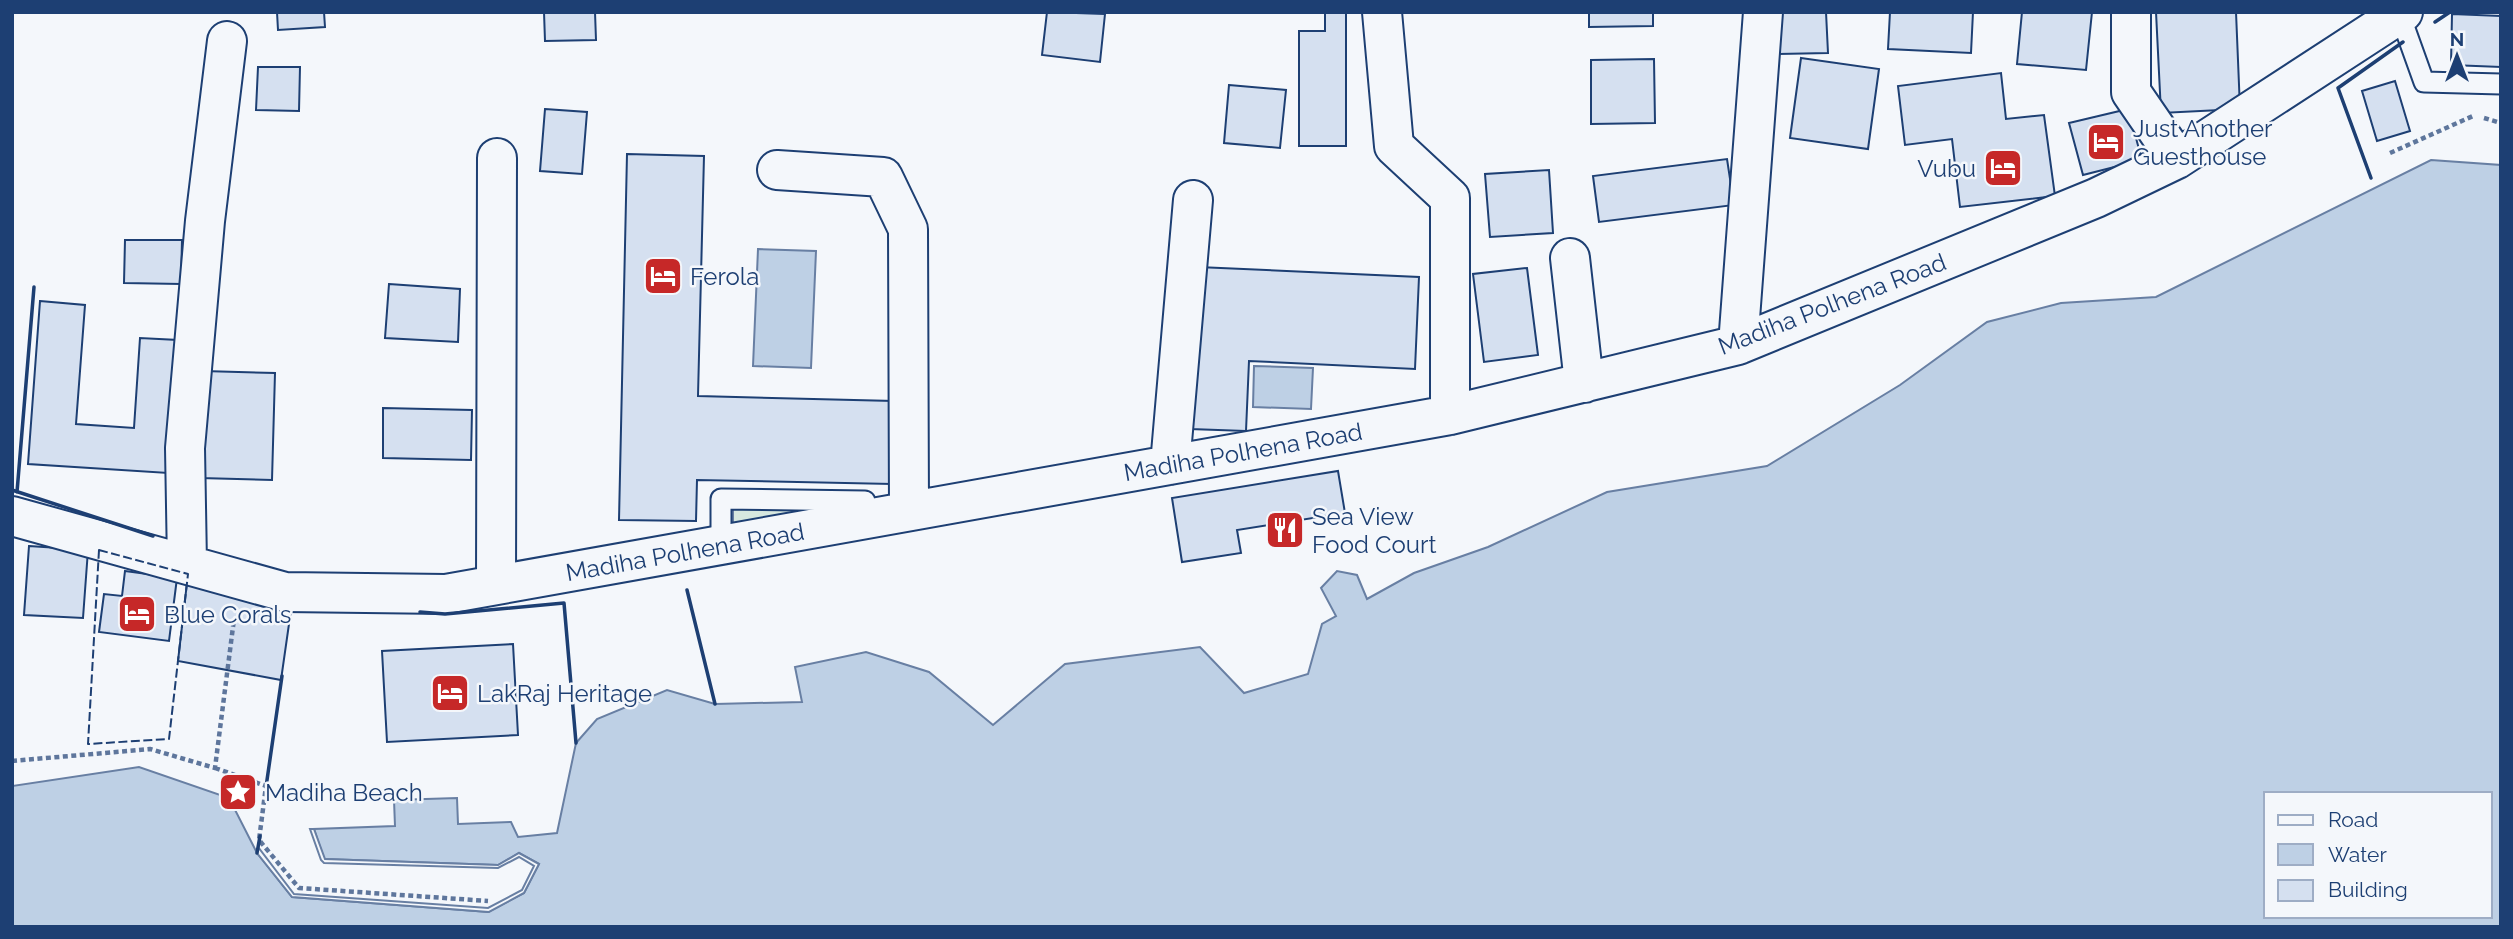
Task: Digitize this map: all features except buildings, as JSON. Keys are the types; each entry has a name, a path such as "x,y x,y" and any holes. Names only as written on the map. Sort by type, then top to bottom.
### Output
{"street":[{"path":"1382,12 1394,146 1450,198 1450,415"},
{"path":"1738,345 1763,12"},
{"path":"2131,12 2131,92 2177,159"},
{"name":"Madiha Polhena Road","path":"12,516 285,592 446,594 1450,415 1738,345 2096,198 2177,159 2408,13"},
{"path":"187,565 185,448 205,221 227,41"},
{"path":"496,586 497,158"},
{"path":"777,170 883,177 908,229 909,511"},
{"path":"1170,465 1193,200"},
{"path":"1570,258 1584,383"}],"lane":[{"path":"2408,13 2424,82 2501,84"}],"path":[{"path":"2390,153 2476,115 2501,123"},
{"path":"215,768 239,579"},
{"path":"12,761 150,749 215,768 266,786 259,840 299,888 488,901"}],"shaded area":[{"path":"733,508 844,508 733,531"}],"water":[{"path":"2431,160 2501,165 2501,927 12,927 12,786 139,767 229,798 257,853 292,897 488,912 524,893 539,864 519,853 498,865 324,859 314,829 395,826 394,800 457,798 458,824 511,822 518,837 557,833 576,743 597,719 667,690 715,704 802,702 795,667 866,652 929,672 993,725 1065,664 1200,647 1244,693 1308,674 1322,624 1336,616 1321,588 1337,571 1357,575 1367,599 1414,573 1488,547 1607,492 1767,466 1900,385 1987,322 2061,303 2156,297"},
{"path":"758,249 816,251 811,368 753,366"},
{"path":"1254,366 1313,368 1311,409 1253,407"}],"pier":[{"path":"310,829 314,829 325,859 498,865 519,853 539,864 524,893 489,912 292,897 257,853 258,847 294,894 488,908 522,890 534,866 519,857 498,868 324,863"}],"fence":[{"path":"99,550 188,574 169,739 88,744 99,550"}],"wall":[{"path":"2435,22 2450,12"},
{"path":"2371,178 2338,88 2403,42"},
{"path":"17,492 34,287"},
{"path":"12,490 153,536"},
{"path":"687,590 715,704"},
{"path":"420,612 445,614 564,603 576,743"},
{"path":"266,787 282,676"},
{"path":"257,853 260,836"}],"place":[{"name":"Just Another Guesthouse","path":"2106,142"},
{"name":"Vubu","path":"2003,168"},
{"name":"Ferola","path":"663,276"},
{"name":"Sea View Food Court","path":"1285,530"},
{"name":"Blue Corals","path":"137,614"},
{"name":"LakRaj Heritage","path":"450,693"},
{"name":"Madiha Beach","path":"238,792"}]}
